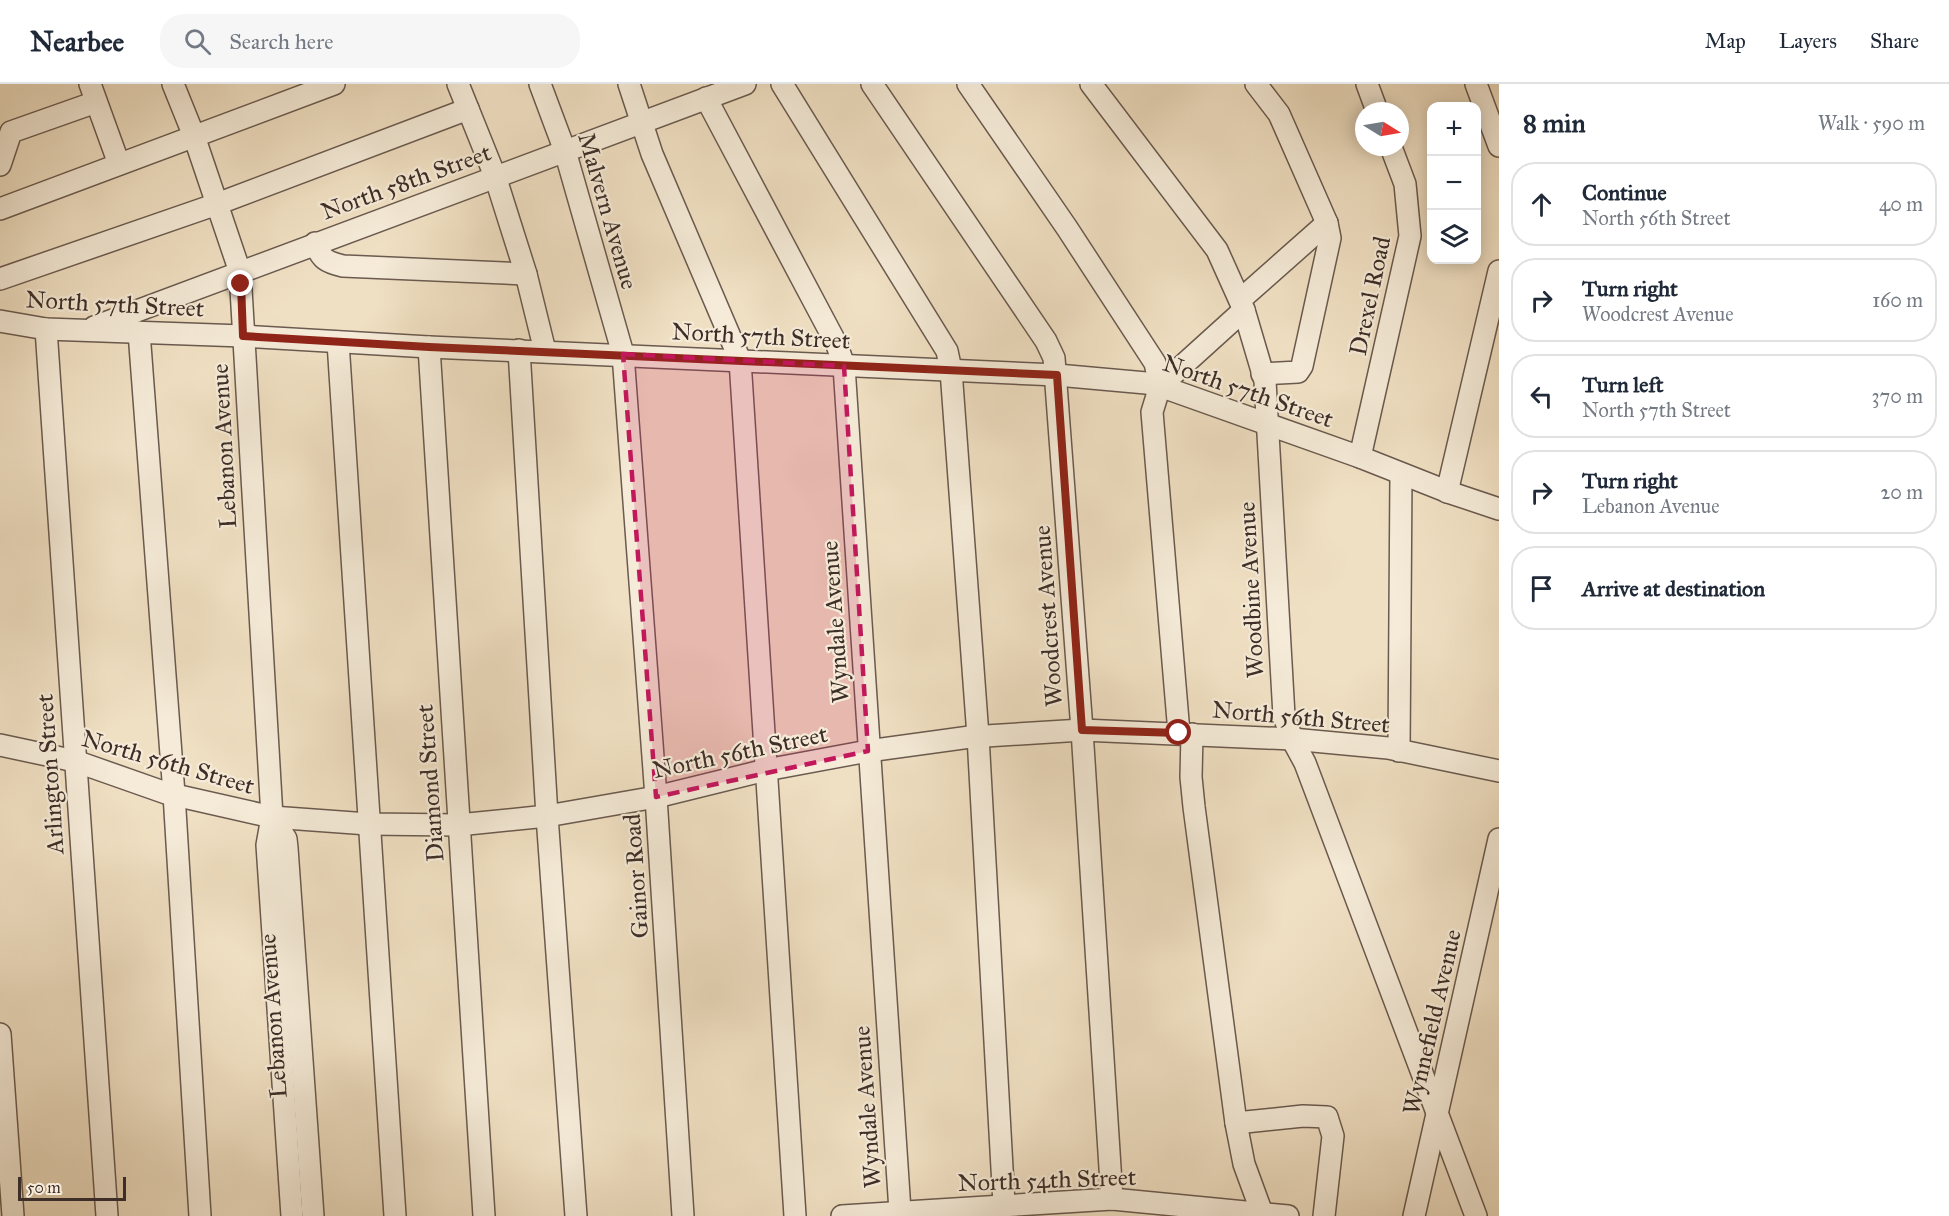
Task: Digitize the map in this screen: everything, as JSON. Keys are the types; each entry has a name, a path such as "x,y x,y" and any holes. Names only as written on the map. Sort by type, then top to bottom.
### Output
{"street":[{"name":"Lebanon Avenue","path":"173,84 194,136 240,272 272,817 267,845 313,1216"},
{"path":"1,204 119,164 334,84"},
{"path":"458,84 495,176 526,274 545,351"},
{"name":"Malvern Avenue","path":"540,84 565,152 623,354"},
{"path":"629,84 652,153 740,360 795,1216"},
{"name":"North 58th Street","path":"85,330 745,84"},
{"path":"782,84 947,351 951,370 978,736 1004,1204"},
{"name":"Woodcrest Avenue","path":"872,84 1046,341 1054,358 1082,730 1112,1199"},
{"path":"968,84 1067,228 1155,363 1160,386 1152,412 1194,807 1236,1123 1244,1164 1262,1213"},
{"name":"Woodbine Avenue","path":"1091,84 1217,250 1242,305 1262,374 1267,423 1284,716 1292,739 1305,763 1476,1216"},
{"path":"1256,84 1279,114 1327,223 1330,237 1302,366 1298,372 1290,374 1262,374"},
{"path":"1367,84 1374,102"},
{"path":"1476,84 1499,146"},
{"path":"0,165 11,132 93,93 119,164"},
{"name":"Wyndale Avenue","path":"706,98 837,345 844,366 900,1211"},
{"path":"0,279 217,204 468,109"},
{"name":"Drexel Road","path":"1360,457 1410,236 1405,184 1394,156"},
{"name":"North 57th Street","path":"1160,386 1327,223"},
{"path":"315,243 325,261 343,266 526,274"},
{"path":"1447,492 1499,271"},
{"name":"North 57th Street","path":"0,321 46,329 243,336 429,347 1057,375 1146,383 1267,423 1447,492 1499,509"},
{"name":"Arlington Street","path":"46,329 107,1216"},
{"path":"139,332 174,794 200,1216"},
{"path":"338,342 395,1216"},
{"name":"Diamond Street","path":"429,347 484,1216"},
{"path":"519,350 547,816 576,1216"},
{"name":"Gainor Road","path":"623,354 656,797 683,1216"},
{"path":"1399,751 1401,474"},
{"name":"North 56th Street","path":"0,746 75,761 174,794 272,817 368,824 458,825 547,816 656,797 766,770 868,751 978,736 1082,730 1292,739 1399,751 1499,771"},
{"name":"Wynnefield Avenue","path":"1414,1216 1499,839"},
{"name":"Lebanon Avenue","path":"290,1029 292,1216"},
{"path":"0,1034 13,1216"},
{"path":"1236,1123 1303,1116 1328,1118 1333,1136 1324,1216"},
{"name":"North 54th Street","path":"842,1216 1112,1199 1288,1216"}],"highlighted area":[{"path":"623,354 844,366 868,751 656,797"}],"route":[{"path":"241,284 243,336 429,347 1057,375 1082,730 1179,733"}]}
